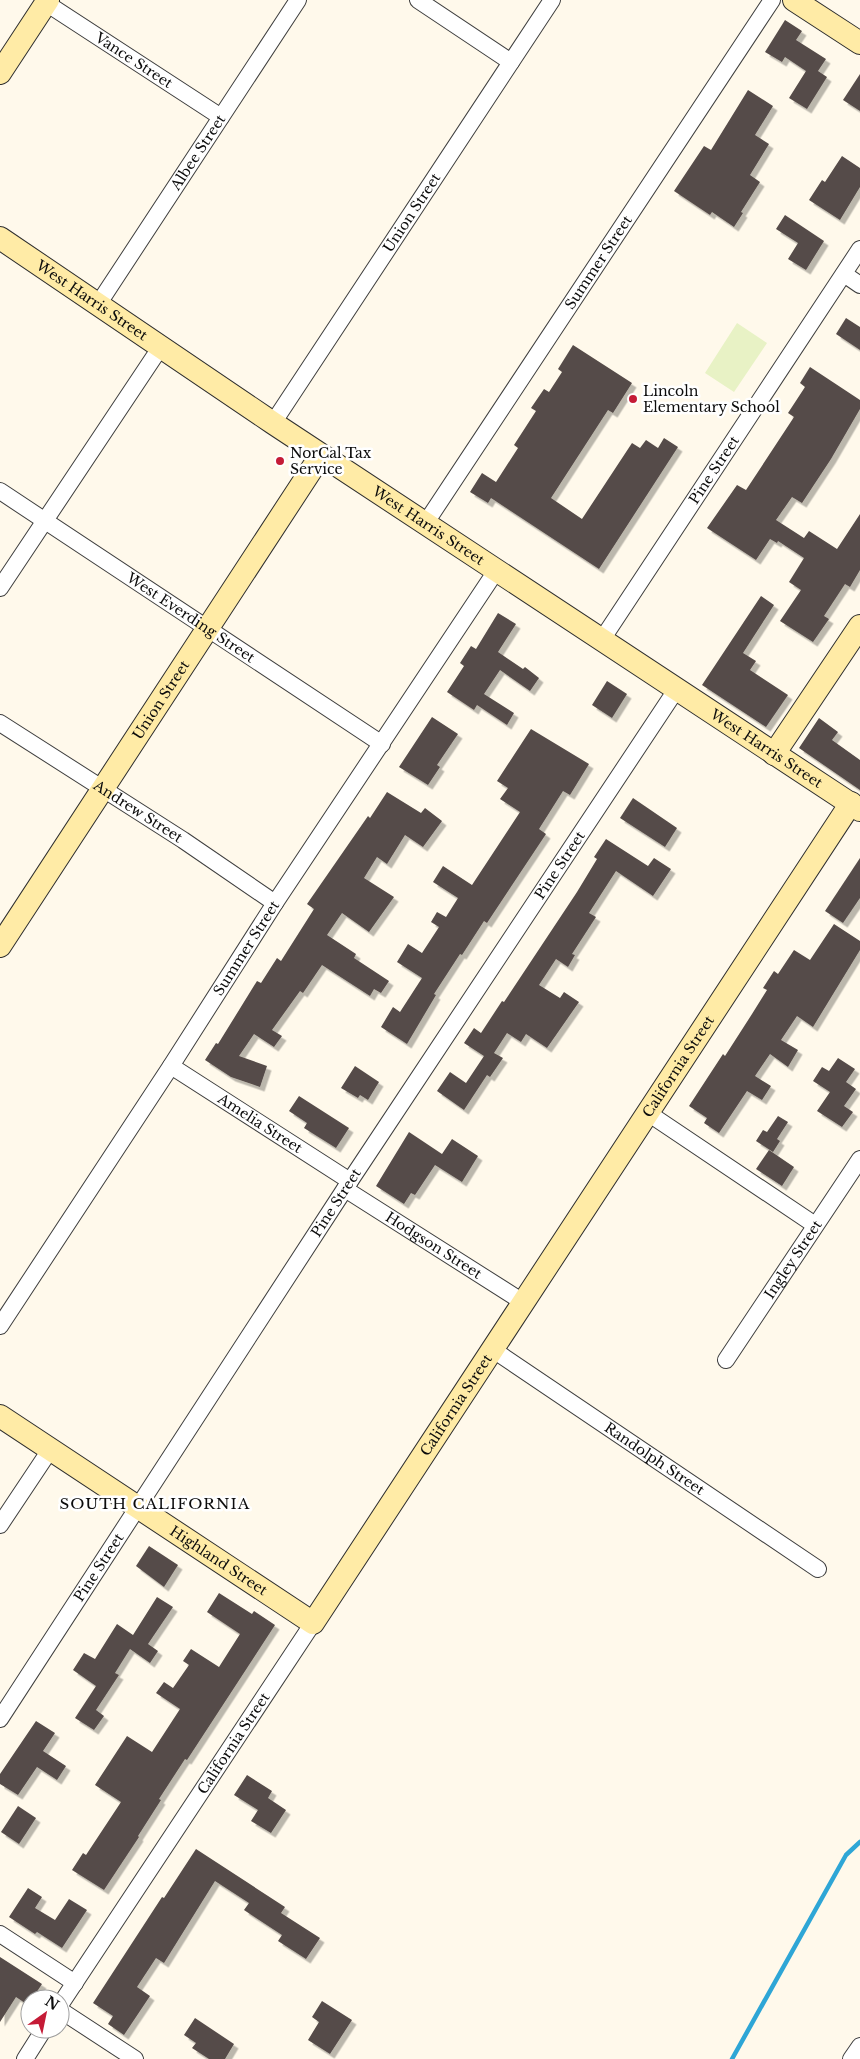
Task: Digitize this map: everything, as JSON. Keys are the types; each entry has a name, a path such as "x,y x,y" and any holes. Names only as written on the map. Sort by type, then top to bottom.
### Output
{"street":[{"name":"Albee Street","path":"98,306 298,0"},
{"path":"418,0 511,62"},
{"name":"Union Street","path":"273,423 552,0"},
{"name":"Summer Street","path":"425,524 772,0"},
{"path":"794,0 860,43"},
{"name":"Vance Street","path":"47,1 221,117"},
{"path":"0,73 47,1"},
{"name":"West Harris Street","path":"0,238 160,348 321,455 601,641 855,806"},
{"name":"Pine Street","path":"601,641 860,249"},
{"path":"844,274 860,285"},
{"path":"0,588 160,348"},
{"name":"Union Street","path":"0,946 321,455"},
{"name":"West Everding Street","path":"0,491 382,744"},
{"name":"Summer Street","path":"0,1326 172,1066 275,903 496,571"},
{"path":"774,754 860,626"},
{"name":"Pine Street","path":"0,1719 348,1185 676,690"},
{"name":"Andrew Street","path":"0,723 183,840 275,903"},
{"name":"California Street","path":"70,1989 648,1113 855,806"},
{"name":"Amelia Street","path":"172,1066 348,1185"},
{"path":"648,1113 815,1225"},
{"name":"Ingley Street","path":"726,1360 860,1159"},
{"name":"Hodgson Street","path":"348,1185 523,1302"},
{"name":"Randolph Street","path":"492,1349 818,1569"},
{"name":"Highland Street","path":"0,1416 313,1623"},
{"path":"0,1526 50,1450"},
{"path":"0,1934 74,1983"},
{"path":"70,2017 135,2059"},
{"path":"25,2059 38,2039"}],"green space":[{"path":"737,323 767,343 734,392 705,373"}],"building":[{"path":"785,20 802,31 796,40 826,59 818,71 827,77 807,109 789,98 806,71 785,57 782,62 765,52"},
{"path":"860,74 860,111 843,100"},
{"path":"748,90 773,106 755,135 769,144 750,175 760,182 734,227 712,212 710,215 674,191 704,146 711,150"},
{"path":"842,156 860,168 860,187 840,220 809,200 822,180 825,182"},
{"path":"785,215 824,241 806,270 788,259 798,243 776,229"},
{"path":"846,318 860,327 860,350 836,334"},
{"path":"573,345 632,383 613,413 608,410 551,498 582,519 632,443 640,448 646,440 658,448 664,438 678,447 599,569 491,498 488,503 470,492 482,473 496,482 518,448 514,445 536,411 531,408 544,389 549,392 562,372 558,369"},
{"path":"810,367 860,400 860,409 831,459 802,503 792,497 776,520 804,538 809,531 837,549 860,514 860,570 850,587 845,584 824,616 829,619 813,642 780,621 801,590 789,582 804,558 778,541 777,543 770,539 756,560 707,528 737,485 746,490 794,417 788,413 805,387 800,383"},
{"path":"761,596 774,605 743,653 756,661 750,670 788,695 766,727 702,685"},
{"path":"498,613 516,624 498,652 523,669 525,667 539,678 530,691 500,670 484,694 514,713 507,725 477,705 474,710 447,692 464,666 460,663 471,646 476,649"},
{"path":"607,681 627,694 612,718 592,705"},
{"path":"432,717 458,734 437,765 440,767 428,785 399,767"},
{"path":"819,718 838,732 832,740 860,760 860,790 799,748"},
{"path":"531,729 589,764 570,795 563,791 539,829 546,834 487,923 484,921 462,955 460,954 434,994 436,995 407,1044 381,1027 393,1007 400,1012 422,978 397,962 408,944 422,953 439,927 431,922 437,912 446,917 458,898 433,882 443,866 472,885 520,812 500,799 508,788 497,781"},
{"path":"387,792 421,813 425,808 442,821 423,847 405,835 387,864 377,857 364,878 394,897 369,932 342,913 327,935 356,954 354,958 389,981 381,993 374,989 370,996 322,965 303,993 300,991 272,1030 282,1036 274,1047 254,1034 239,1056 267,1066 260,1087 231,1077 205,1060 216,1043 218,1044 257,981 261,983 277,958 281,961 314,909 307,904 368,816 370,818"},
{"path":"633,798 677,828 665,847 620,818"},
{"path":"606,839 648,866 654,858 671,869 653,896 616,871 589,913 596,917 572,954 575,955 568,967 556,959 539,985 560,998 564,992 579,1002 547,1048 526,1034 521,1042 507,1033 494,1053 503,1058 490,1077 487,1075 464,1110 437,1091 450,1072 466,1083 484,1056 464,1043 474,1028 481,1033 502,1001 504,1002 577,892 597,859 594,857"},
{"path":"860,858 860,898 843,923 825,911"},
{"path":"834,924 860,941 860,950 813,1027 797,1016 781,1040 798,1050 788,1067 770,1054 755,1076 771,1086 762,1100 747,1091 719,1133 704,1123 707,1118 689,1106 752,1014 767,990 763,988 774,971 778,974 794,950 810,960"},
{"path":"838,1058 855,1069 846,1082 856,1089 844,1106 853,1112 842,1127 817,1111 830,1092 813,1081 822,1067 829,1071"},
{"path":"355,1066 379,1082 368,1100 360,1095 358,1098 341,1088"},
{"path":"299,1096 349,1128 336,1148 304,1128 307,1123 289,1111"},
{"path":"778,1116 788,1122 777,1139 780,1141 773,1152 756,1141 763,1130 767,1132"},
{"path":"409,1132 442,1154 452,1139 478,1156 462,1182 435,1165 415,1195 411,1193 404,1204 376,1186"},
{"path":"769,1150 794,1167 782,1186 756,1169"},
{"path":"149,1546 178,1565 164,1587 136,1566"},
{"path":"219,1593 252,1614 254,1611 275,1625 187,1760 185,1759 159,1799 161,1800 139,1837 104,1890 72,1870 83,1853 86,1855 121,1802 95,1785 127,1736 152,1752 180,1709 156,1693 164,1682 173,1688 189,1665 183,1661 191,1649 219,1667 240,1634 207,1612"},
{"path":"157,1597 173,1607 148,1644 158,1651 150,1663 130,1649 115,1673 119,1675 96,1710 104,1716 94,1730 75,1718 96,1686 73,1670 84,1653 95,1659 117,1624 133,1635"},
{"path":"36,1721 55,1733 43,1751 66,1766 57,1780 37,1767 18,1795 0,1784 0,1774"},
{"path":"247,1775 272,1791 268,1798 286,1810 271,1833 251,1821 258,1810 234,1795"},
{"path":"18,1806 36,1818 19,1844 1,1832"},
{"path":"196,1849 285,1907 281,1913 320,1938 306,1959 278,1941 282,1935 244,1910 249,1903 215,1881 164,1963 156,1958 137,1987 150,1996 124,2035 108,2024 113,2016 93,2003 162,1897 164,1898"},
{"path":"28,1888 42,1897 35,1908 55,1920 69,1899 87,1910 62,1948 37,1932 35,1934 9,1917"},
{"path":"0,1957 42,1984 39,1989 20,1989 20,2000 16,1997 0,2022"},
{"path":"322,2001 352,2020 330,2054 308,2040 319,2022 312,2017"},
{"path":"195,2018 234,2044 225,2059 209,2059 192,2048 196,2043 184,2035"}],"waterway":[{"path":"732,2059 846,1855 860,1842"}],"place":[{"name":"Lincoln Elementary School","path":"633,399"},
{"name":"NorCal Tax Service","path":"280,461"}],"district":[{"name":"SOUTH CALIFORNIA","path":"155,1503"}]}
